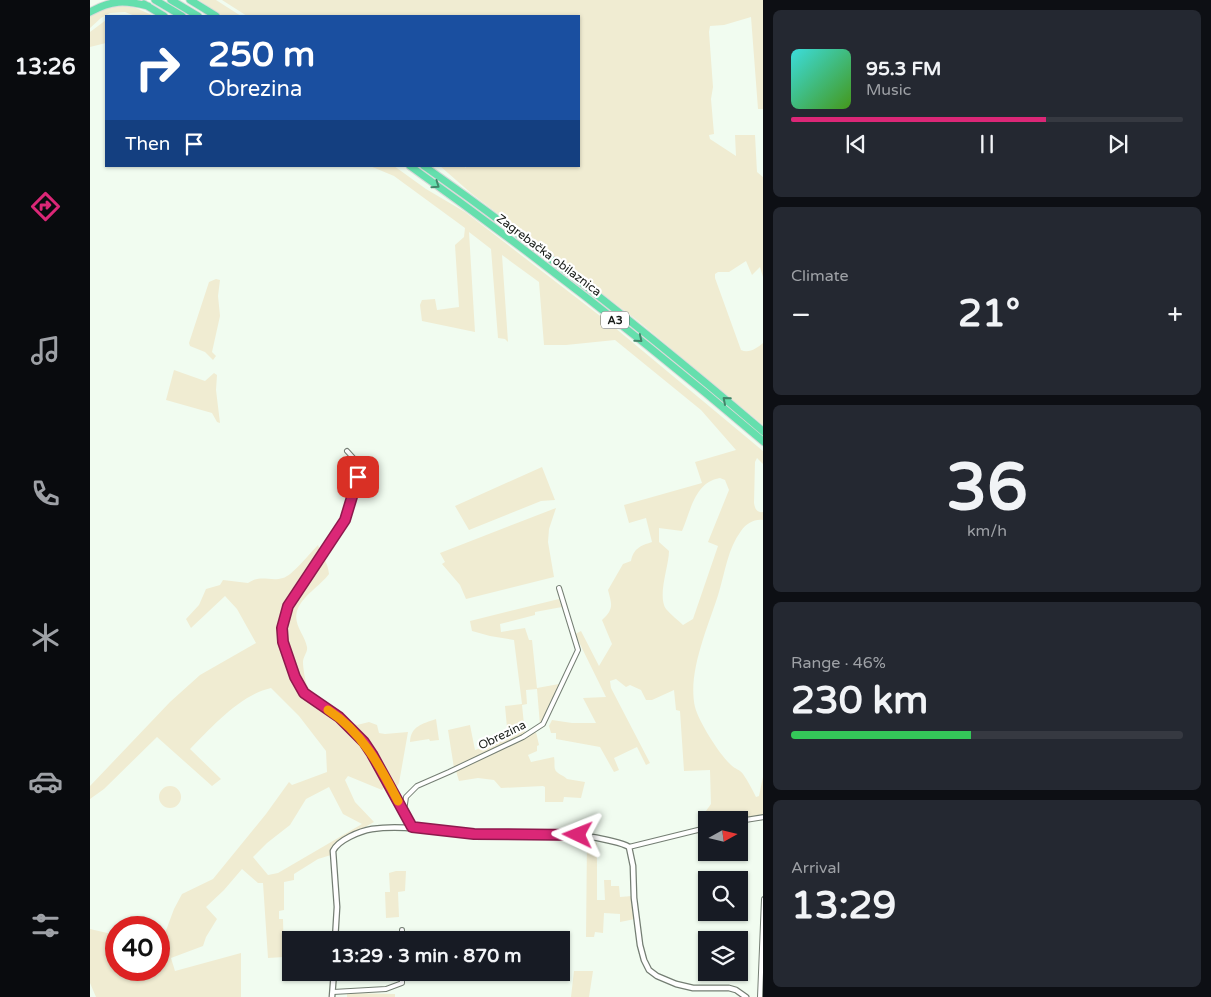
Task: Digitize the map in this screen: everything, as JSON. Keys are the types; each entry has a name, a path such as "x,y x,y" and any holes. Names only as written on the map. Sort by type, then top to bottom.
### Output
{"highway":[{"path":"137,0 162,15"},
{"path":"155,0 180,15"},
{"path":"171,0 196,15"},
{"path":"190,0 214,15"},
{"path":"90,12 105,4 122,1 148,6"},
{"name":"Zagrebačka obilaznica","path":"411,167 576,288 763,441"},
{"name":"Zagrebačka obilaznica","path":"425,167 580,281 675,357 763,431"}],"street":[{"path":"347,451 357,462 360,472 345,520 288,606 282,628 283,642 295,677 304,693 339,717 358,735 372,754 412,827"},
{"name":"Obrezina","path":"404,811 406,798 416,786 523,737 543,724 578,650 558,588"},
{"path":"748,820 763,817"},
{"path":"336,931 337,907 333,855 335,848 354,835 370,829 412,827 474,834 593,836 629,847 698,830"},
{"path":"629,847 633,866 634,898 640,945 649,970 657,976 676,984 693,988 729,988 736,990 746,997"},
{"path":"760,997 763,924"},
{"path":"334,981 333,994 386,989 402,983 402,981"}],"shaded area":[{"path":"199,0 216,0 239,15 221,15"},
{"path":"222,0 763,0 763,109 758,109 751,17 724,25 710,26 713,87 711,99 714,134 709,135 710,139 736,156 735,135 755,135 757,172 763,177 763,277 760,267 752,275 746,261 729,272 718,272 715,274 715,278 741,350 750,351 763,343 763,425 638,321 472,194 441,167 580,167 580,15 245,15"},
{"path":"119,5 136,8 152,15 132,15 125,12 110,13 90,28 90,16 102,9"},
{"path":"105,21 105,43 90,47 90,32"},
{"path":"372,167 395,167 426,189 465,212 608,322 763,451 763,464 757,458 755,462 754,503 759,512 763,512 763,520 751,522 746,526 733,545 700,649 696,664 693,693 697,713 710,738 726,760 743,774 756,797 759,796 763,777 763,814 748,817 748,811 706,811 711,804 710,770 684,771 680,711 676,710 674,690 652,700 646,700 641,690 630,685 626,687 616,679 610,681 611,688 650,763 646,765 637,747 614,758 619,770 614,772 600,747 556,739 556,733 551,733 549,726 552,720 572,723 596,723 583,698 606,697 575,634 581,631 599,666 612,644 602,620 609,613 611,606 608,590 623,564 631,561 638,548 652,542 646,518 629,523 624,505 702,483 695,462 736,450 701,410 615,340 566,345 544,345 539,282 502,255 508,342 505,339 498,338 491,249 469,232 475,332 422,321 420,305 422,300 435,299 437,310 459,307 455,245 464,237 465,228 394,176","holes":["720,478 725,480 729,490 708,542 718,546 693,619 683,625 666,609 664,603 663,589 669,551 659,542 659,528 682,531 699,491 705,485"]},
{"path":"216,279 220,280 218,296 220,316 212,352 216,356 213,360 205,352 190,346 189,343 209,282"},
{"path":"174,370 205,381 214,373 217,375 216,390 220,423 217,422 212,413 166,400"},
{"path":"542,467 555,500 541,501 469,530 455,506"},
{"path":"556,508 549,529 548,542 554,577 466,599 460,585 442,564 445,562 440,553"},
{"path":"318,545 329,574 299,606 296,616 307,647 303,662 307,685 310,690 337,713 357,725 369,722 377,725 379,733 385,734 408,732 399,783 395,790 388,782 382,790 348,776 345,780 355,802 374,822 335,844 331,849 331,855 318,859 294,874 294,880 284,882 284,910 279,911 279,919 283,919 282,957 268,958 263,883 258,883 242,869 206,907 217,919 203,946 171,958 175,971 241,953 241,997 96,997 90,983 90,929 105,932 105,981 170,981 170,920 182,894 213,879 266,814 289,782 292,785 327,772 326,751 299,716 271,688 248,697 227,713 190,749 221,779 212,786 157,737 104,789 90,799 90,786 170,702 200,675 256,643 237,609 225,596 191,628 186,619 199,605 206,589 220,585 223,580 248,583 257,579 283,578 296,569","holes":["329,787 343,814 362,824 278,873 268,875 253,857 290,825 306,799"]},
{"path":"559,599 562,607 535,612 535,615 500,624 501,632 525,628 529,640 532,640 537,688 559,684 560,688 545,718 540,725 537,689 526,690 527,704 522,705 525,734 454,768 448,730 470,725 475,750 508,738 505,706 522,704 514,640 472,631 470,621"},
{"path":"436,719 439,740 430,741 429,739 410,742 413,732 418,726"},
{"path":"536,732 539,745 537,746 537,751 528,755 531,762 554,757 557,772 567,779 585,782 581,798 564,797 563,802 545,802 545,787 543,786 501,788 494,780 478,778 459,781 456,771"},
{"path":"166,786 174,786 181,793 181,801 174,808 166,808 159,801 159,793"},
{"path":"587,841 597,843 597,900 605,900 604,880 611,880 611,886 619,886 620,897 632,896 635,919 620,922 620,914 604,913 603,933 595,932 594,937 586,937"},
{"path":"406,871 405,891 398,892 399,917 386,918 385,892 390,892 389,873"},
{"path":"574,971 593,971 589,997 571,997"},
{"path":"347,993 395,994 395,997 347,997"}],"slow traffic":[{"path":"328,710 339,717 364,742 398,801"}],"route":[{"path":"358,477 345,520 288,606 283,621 283,642 295,677 304,693 313,701 339,717 364,742 412,827 474,834 578,835"}]}
